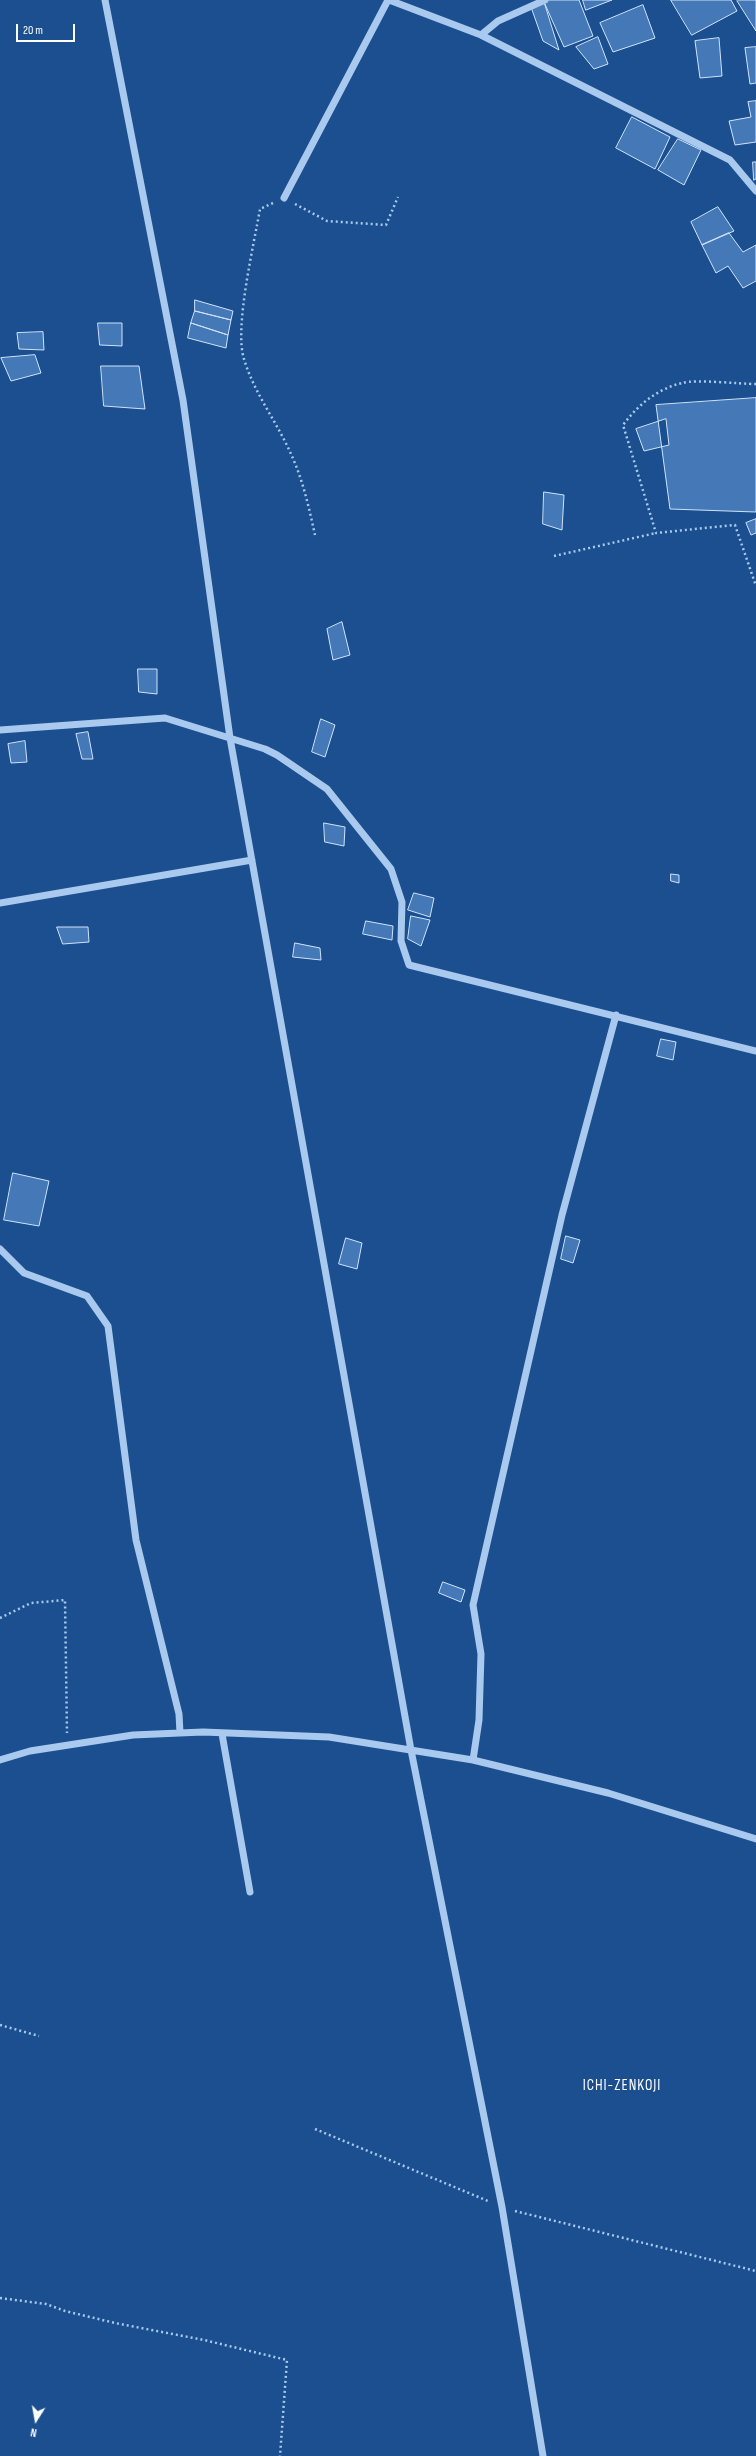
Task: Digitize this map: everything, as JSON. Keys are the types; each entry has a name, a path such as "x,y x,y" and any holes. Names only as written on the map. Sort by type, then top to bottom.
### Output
{"street":[{"path":"105,0 183,400 230,738 411,1750 502,2207 543,2456"},
{"path":"284,198 388,0 481,35 730,160 756,190"},
{"path":"481,35 498,21 545,0"},
{"path":"0,730 165,718 230,738 277,755 327,790 391,869 402,902 400,941 409,965 616,1015 756,1051"},
{"path":"0,902 252,860"},
{"path":"473,1760 479,1720 480,1654 473,1606 562,1215 616,1015"},
{"path":"0,1248 24,1273 87,1296 108,1326 136,1540 178,1714 180,1733"},
{"path":"0,1760 30,1751 67,1747 133,1735 180,1733 329,1737 473,1760 608,1793 756,1839"},
{"path":"222,1734 250,1892"}],"path":[{"path":"315,535 303,485 291,453 264,405 243,358 241,326 260,209 284,198 326,220 386,225 398,197"},
{"path":"656,533 623,425 637,407 658,392 683,382 756,384"},
{"path":"554,556 656,533 735,525 756,586"},
{"path":"0,1618 31,1603 65,1600 67,1747"},
{"path":"0,2025 39,2036"},
{"path":"315,2129 502,2207 756,2271"},
{"path":"0,2298 46,2304 93,2318 204,2340 287,2360 280,2456"}],"building":[{"path":"548,0 579,0 593,36 564,47 544,2"},
{"path":"583,0 612,0 586,10"},
{"path":"671,0 731,0 737,11 692,35"},
{"path":"756,0 756,31 737,1"},
{"path":"544,2 559,50 543,41 531,7"},
{"path":"643,5 655,38 613,52 600,23"},
{"path":"598,37 608,64 594,69 576,47"},
{"path":"719,38 722,76 700,78 695,41"},
{"path":"756,47 756,83 750,84 745,48"},
{"path":"756,101 756,142 735,145 729,121 751,117 748,102"},
{"path":"632,117 670,137 655,169 616,148"},
{"path":"678,139 701,150 684,185 658,170"},
{"path":"753,162 756,162 756,179 754,180"},
{"path":"718,207 734,231 702,245 691,222"},
{"path":"729,233 743,252 756,245 756,281 743,288 728,266 716,273 702,245"},
{"path":"195,300 233,311 231,320 195,311"},
{"path":"195,311 231,320 228,335 191,323"},
{"path":"98,323 122,323 122,346 100,345"},
{"path":"191,323 228,335 226,348 188,338"},
{"path":"43,332 44,350 19,349 17,333"},
{"path":"35,355 41,373 11,381 1,358"},
{"path":"101,366 139,366 145,409 104,406"},
{"path":"756,398 756,512 670,509 656,405"},
{"path":"666,419 669,445 644,451 636,429"},
{"path":"544,492 564,495 562,530 543,524"},
{"path":"756,519 756,533 751,535 746,523"},
{"path":"342,622 350,655 333,660 327,629"},
{"path":"138,669 157,669 157,694 139,692"},
{"path":"321,719 335,725 325,757 312,752"},
{"path":"88,732 93,759 82,759 76,734"},
{"path":"25,741 27,762 11,763 8,744"},
{"path":"324,823 345,827 344,846 325,842"},
{"path":"671,874 679,875 679,883 671,881"},
{"path":"414,893 434,898 430,917 408,910"},
{"path":"411,916 430,920 421,946 408,939"},
{"path":"366,921 393,926 392,940 363,934"},
{"path":"57,927 88,927 89,942 63,944"},
{"path":"295,943 320,948 321,960 293,957"},
{"path":"661,1039 676,1042 673,1060 657,1056"},
{"path":"13,1173 49,1181 39,1226 4,1220"},
{"path":"566,1236 580,1240 573,1263 561,1259"},
{"path":"346,1238 362,1243 357,1269 339,1264"},
{"path":"443,1582 465,1590 461,1602 439,1593"}],"district":[{"name":"ICHI-ZENKOJI","path":"622,2086"}]}
